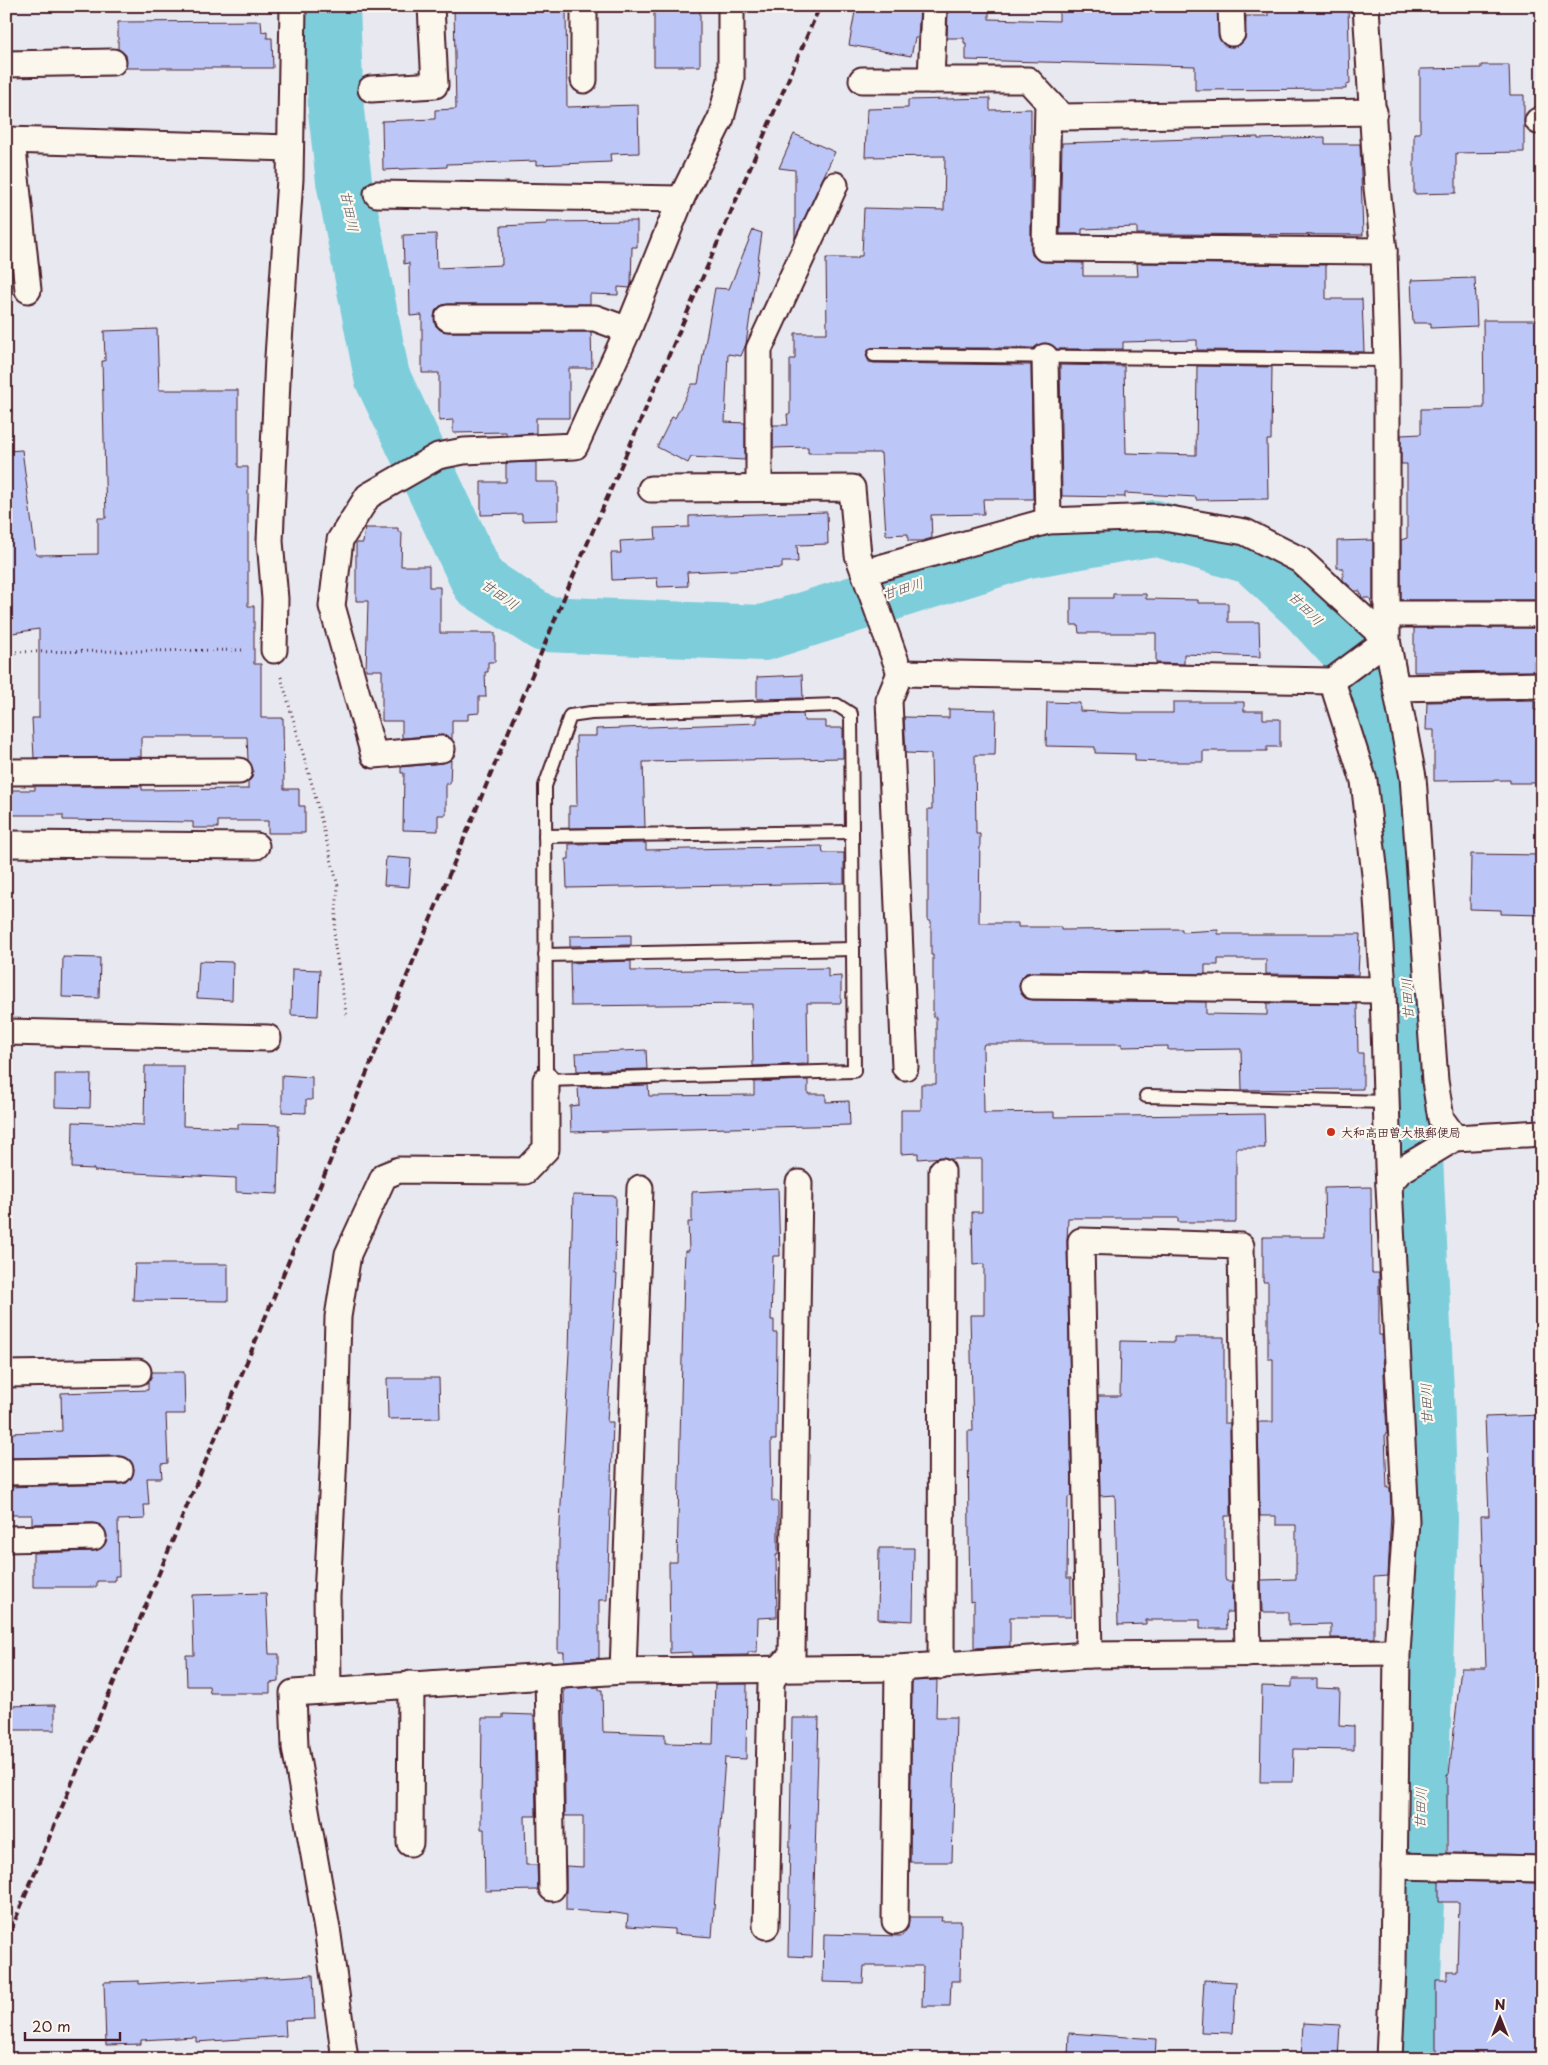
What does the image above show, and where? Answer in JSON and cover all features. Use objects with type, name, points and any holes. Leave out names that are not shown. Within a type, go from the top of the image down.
[{"type":"street","points":[[274,650],[275,599],[270,541],[290,148],[294,6]]},
{"type":"street","points":[[371,89],[435,84],[431,6]]},
{"type":"street","points":[[584,6],[584,80]]},
{"type":"street","points":[[442,749],[374,754],[332,606],[340,540],[368,496],[438,456],[464,450],[574,446],[628,330],[682,199],[724,108],[731,80],[731,6]]},
{"type":"street","points":[[932,80],[934,6]]},
{"type":"street","points":[[1231,6],[1232,32]]},
{"type":"street","points":[[1366,6],[1374,112],[1377,188],[1384,251],[1387,360],[1387,640],[1413,777],[1435,1081],[1441,1119],[1448,1143]]},
{"type":"street","points":[[6,64],[113,62]]},
{"type":"street","points":[[862,80],[1028,80],[1062,117],[1374,112]]},
{"type":"street","points":[[1048,102],[1045,248],[1384,251]]},
{"type":"street","points":[[28,290],[9,140],[290,148]]},
{"type":"street","points":[[759,487],[759,349],[835,185]]},
{"type":"street","points":[[377,194],[682,199]]},
{"type":"street","points":[[448,318],[595,318],[628,330]]},
{"type":"street","points":[[1045,357],[1048,521]]},
{"type":"street","points":[[651,489],[852,488],[858,555],[900,673],[889,700],[905,1067]]},
{"type":"street","points":[[865,572],[1048,521],[1158,517],[1245,532],[1300,560],[1387,640]]},
{"type":"street","points":[[1387,614],[1542,614]]},
{"type":"street","points":[[900,673],[1332,681],[1387,640]]},
{"type":"street","points":[[1332,681],[1364,781],[1376,883],[1383,990],[1387,1102],[1394,1178],[1406,1521],[1397,1652],[1389,2059]]},
{"type":"street","points":[[1396,688],[1542,685]]},
{"type":"street","points":[[6,772],[239,771]]},
{"type":"street","points":[[6,844],[256,846]]},
{"type":"street","points":[[1033,986],[1383,990]]},
{"type":"street","points":[[6,1032],[268,1038]]},
{"type":"street","points":[[328,1690],[327,1597],[336,1433],[338,1318],[348,1254],[384,1176],[399,1170],[525,1171],[546,1149],[546,1080]]},
{"type":"street","points":[[1394,1178],[1448,1143],[1542,1133]]},
{"type":"street","points":[[942,1171],[942,1666]]},
{"type":"street","points":[[766,1926],[771,1682],[778,1670],[792,1655],[799,1182]]},
{"type":"street","points":[[623,1671],[640,1188]]},
{"type":"street","points":[[1089,1655],[1081,1241],[1240,1246],[1248,1654]]},
{"type":"street","points":[[6,1374],[138,1372]]},
{"type":"street","points":[[6,1472],[120,1470]]},
{"type":"street","points":[[6,1539],[93,1538]]},
{"type":"street","points":[[345,2059],[328,1935],[295,1747],[293,1693],[623,1671],[898,1668],[1089,1655],[1397,1652]]},
{"type":"street","points":[[894,1921],[898,1668]]},
{"type":"street","points":[[548,1675],[552,1888]]},
{"type":"street","points":[[410,1843],[411,1684]]},
{"type":"street","points":[[1394,1866],[1542,1869]]},
{"type":"lane","points":[[874,356],[1387,360]]},
{"type":"lane","points":[[837,705],[852,714],[852,832],[854,1071],[546,1080],[544,955],[545,786],[570,716],[591,713],[837,705]]},
{"type":"lane","points":[[544,836],[852,832]]},
{"type":"lane","points":[[544,955],[853,949]]},
{"type":"lane","points":[[1146,1096],[1387,1102]]},
{"type":"path","points":[[6,652],[274,650],[313,788],[338,886],[334,942],[347,1018]]},
{"type":"building","points":[[454,6],[566,6],[567,107],[638,105],[639,153],[610,154],[611,162],[536,165],[536,161],[447,164],[447,167],[383,170],[382,121],[435,119],[435,110],[456,109]]},
{"type":"building","points":[[654,6],[700,6],[700,66],[654,66]]},
{"type":"building","points":[[856,6],[920,6],[918,38],[915,38],[911,56],[849,45]]},
{"type":"building","points":[[1059,6],[1217,6],[1220,40],[1225,45],[1232,47],[1240,45],[1245,39],[1246,16],[1268,16],[1268,8],[1274,8],[1274,6],[1348,6],[1350,84],[1346,85],[1346,89],[1195,90],[1195,66],[966,60],[966,43],[964,43],[964,38],[947,38],[948,11],[989,11],[989,19],[1059,21]]},
{"type":"building","points":[[261,21],[262,32],[267,31],[267,38],[272,38],[273,68],[126,68],[126,55],[118,49],[118,22]]},
{"type":"building","points":[[1481,65],[1509,65],[1510,95],[1524,95],[1524,152],[1456,153],[1456,193],[1414,194],[1414,133],[1420,133],[1420,69],[1481,68]]},
{"type":"building","points":[[990,98],[990,110],[1031,109],[1031,248],[1032,255],[1037,260],[1083,263],[1083,276],[1138,276],[1137,263],[1326,265],[1326,299],[1362,299],[1364,352],[1197,350],[1197,340],[1123,342],[1123,349],[1056,349],[1045,343],[1034,348],[870,348],[866,355],[869,362],[874,363],[1031,365],[1033,499],[983,499],[984,514],[931,515],[932,538],[922,541],[908,541],[908,534],[886,535],[881,453],[808,453],[808,447],[773,448],[773,425],[788,425],[787,414],[790,414],[790,359],[795,359],[795,333],[827,333],[826,258],[858,258],[858,256],[862,256],[864,208],[944,210],[945,156],[865,157],[867,109],[908,108],[908,100]]},
{"type":"building","points":[[794,134],[835,152],[795,238],[795,170],[779,168]]},
{"type":"building","points":[[1258,137],[1258,139],[1325,137],[1325,144],[1360,144],[1363,235],[1137,234],[1137,227],[1082,229],[1082,234],[1060,234],[1062,143]]},
{"type":"building","points":[[637,221],[637,247],[632,247],[630,288],[618,287],[618,295],[590,294],[590,304],[448,304],[440,306],[435,311],[435,325],[440,330],[448,332],[591,332],[592,368],[569,368],[569,418],[536,418],[536,433],[506,435],[506,432],[453,433],[453,420],[439,421],[439,373],[422,373],[422,315],[410,316],[409,263],[404,264],[403,235],[436,234],[437,268],[502,265],[501,226],[547,224],[547,222]]},
{"type":"building","points":[[753,230],[762,233],[746,344],[741,356],[728,354],[725,422],[745,423],[745,460],[691,457],[688,463],[657,447],[672,417],[675,418],[692,384],[698,384],[715,288],[729,289]]},
{"type":"building","points":[[1475,278],[1477,326],[1431,328],[1431,323],[1413,323],[1411,280]]},
{"type":"building","points":[[1483,320],[1542,320],[1542,600],[1401,600],[1401,540],[1407,538],[1407,464],[1401,464],[1401,435],[1421,434],[1421,409],[1484,408]]},
{"type":"building","points":[[157,329],[159,390],[238,390],[238,467],[248,467],[248,606],[254,606],[254,664],[261,664],[261,718],[283,718],[284,789],[299,789],[299,806],[305,806],[305,833],[268,833],[268,821],[218,821],[218,828],[193,828],[193,822],[63,820],[63,815],[6,815],[6,790],[35,790],[35,786],[142,786],[142,790],[248,789],[248,782],[252,778],[253,770],[248,760],[247,737],[141,737],[141,757],[34,758],[32,718],[39,718],[39,629],[6,634],[6,451],[22,450],[36,555],[98,554],[98,518],[106,518],[102,361],[105,361],[104,331]]},
{"type":"building","points":[[1060,365],[1124,366],[1126,453],[1196,455],[1197,366],[1272,367],[1271,440],[1267,440],[1268,499],[1196,500],[1196,497],[1125,493],[1125,497],[1062,496]]},
{"type":"building","points":[[536,462],[536,482],[558,482],[558,520],[522,521],[522,514],[481,515],[481,482],[506,482],[506,463]]},
{"type":"building","points":[[827,512],[828,544],[797,545],[798,562],[782,562],[782,568],[687,572],[688,586],[658,587],[657,578],[612,580],[611,553],[621,553],[620,541],[656,539],[655,528],[689,527],[689,516]]},
{"type":"building","points":[[365,528],[398,528],[398,532],[402,532],[401,566],[429,566],[429,587],[440,587],[440,633],[495,633],[495,662],[488,662],[488,672],[485,672],[486,697],[479,697],[479,713],[468,714],[468,720],[452,720],[452,739],[441,735],[402,738],[402,721],[382,721],[382,670],[366,670],[368,601],[356,601],[356,543],[363,543]]},
{"type":"building","points":[[1373,540],[1372,607],[1370,598],[1362,598],[1360,591],[1355,591],[1343,580],[1343,568],[1337,568],[1337,541]]},
{"type":"building","points":[[1113,594],[1146,594],[1146,599],[1198,600],[1198,603],[1228,603],[1228,622],[1259,622],[1260,657],[1184,654],[1184,664],[1156,663],[1156,633],[1079,633],[1078,625],[1071,625],[1071,598],[1113,598]]},
{"type":"building","points":[[1414,628],[1542,628],[1542,660],[1534,660],[1534,671],[1414,672]]},
{"type":"building","points":[[802,675],[803,698],[757,699],[757,677]]},
{"type":"building","points":[[1534,700],[1534,710],[1542,710],[1542,783],[1510,783],[1510,780],[1434,781],[1434,730],[1426,730],[1427,702]]},
{"type":"building","points":[[1047,702],[1080,703],[1080,711],[1173,713],[1173,702],[1244,702],[1244,711],[1263,711],[1263,719],[1280,719],[1280,747],[1267,747],[1267,751],[1203,751],[1203,762],[1161,762],[1135,761],[1135,754],[1095,753],[1095,747],[1046,746]]},
{"type":"building","points":[[949,709],[996,710],[995,755],[975,755],[976,834],[980,834],[979,923],[1018,923],[1018,927],[1061,927],[1061,930],[1182,929],[1182,932],[1218,930],[1218,934],[1360,934],[1358,975],[1266,974],[1266,959],[1218,959],[1218,965],[1205,965],[1205,974],[1033,972],[1026,973],[1021,978],[1019,986],[1025,998],[1033,1000],[1206,1002],[1206,1014],[1267,1015],[1267,1003],[1357,1004],[1358,1053],[1363,1053],[1363,1089],[1242,1090],[1241,1049],[1168,1050],[1168,1046],[1122,1047],[1122,1044],[984,1044],[984,1113],[1054,1112],[1054,1117],[1264,1114],[1265,1148],[1236,1148],[1236,1222],[1178,1222],[1178,1218],[1068,1218],[1072,1496],[1068,1497],[1067,1578],[1071,1578],[1071,1617],[1010,1617],[1010,1646],[974,1648],[974,1601],[970,1602],[968,1431],[973,1431],[970,1315],[984,1315],[984,1264],[973,1265],[972,1212],[982,1212],[982,1159],[950,1159],[943,1157],[918,1159],[918,1153],[901,1154],[901,1110],[921,1110],[921,1084],[936,1084],[936,1017],[933,1017],[933,955],[931,955],[931,921],[928,921],[928,809],[932,809],[931,754],[906,753],[904,717],[949,718]]},
{"type":"building","points":[[803,714],[804,721],[826,721],[826,728],[843,728],[843,758],[643,762],[645,827],[569,828],[569,806],[577,806],[576,736],[596,736],[596,729],[757,723],[757,716]]},
{"type":"building","points":[[451,760],[450,784],[446,784],[446,815],[438,815],[438,831],[403,830],[404,773],[401,773],[401,767],[443,763]]},
{"type":"building","points":[[646,843],[646,850],[822,846],[823,853],[844,853],[844,883],[567,888],[566,859],[569,859],[569,844]]},
{"type":"building","points":[[1471,854],[1542,855],[1542,915],[1501,914],[1501,910],[1470,909]]},
{"type":"building","points":[[386,857],[411,859],[409,887],[384,885]]},
{"type":"building","points":[[631,935],[631,945],[570,946],[570,936]]},
{"type":"building","points":[[63,957],[100,958],[99,998],[62,997]]},
{"type":"building","points":[[199,961],[233,962],[232,1000],[197,998]]},
{"type":"building","points":[[631,961],[631,971],[828,968],[828,977],[841,976],[841,1003],[807,1003],[808,1064],[753,1066],[752,1004],[571,1006],[570,963]]},
{"type":"building","points":[[292,969],[320,970],[318,1016],[291,1015]]},
{"type":"building","points":[[646,1050],[647,1069],[577,1071],[576,1053]]},
{"type":"building","points":[[145,1066],[184,1066],[183,1126],[238,1128],[238,1124],[280,1125],[278,1194],[236,1192],[236,1178],[94,1171],[94,1169],[72,1168],[73,1122],[144,1125]]},
{"type":"building","points":[[55,1074],[91,1074],[90,1108],[55,1107]]},
{"type":"building","points":[[282,1075],[312,1077],[312,1100],[306,1100],[306,1113],[282,1112]]},
{"type":"building","points":[[808,1080],[808,1094],[826,1094],[826,1102],[849,1101],[850,1125],[571,1132],[570,1106],[579,1105],[578,1087],[648,1085],[649,1096],[754,1095],[754,1082]]},
{"type":"building","points":[[1371,1187],[1372,1273],[1379,1273],[1379,1335],[1382,1335],[1387,1434],[1385,1434],[1387,1488],[1390,1488],[1391,1512],[1388,1576],[1374,1577],[1374,1638],[1331,1638],[1331,1624],[1288,1625],[1288,1612],[1262,1612],[1261,1580],[1296,1579],[1296,1525],[1276,1525],[1276,1516],[1260,1516],[1258,1422],[1273,1422],[1273,1359],[1268,1359],[1268,1282],[1263,1282],[1263,1237],[1325,1237],[1324,1188]]},
{"type":"building","points":[[778,1188],[780,1256],[773,1256],[771,1320],[774,1320],[774,1333],[777,1333],[776,1440],[771,1440],[772,1501],[778,1501],[778,1555],[776,1555],[777,1617],[758,1618],[757,1652],[748,1652],[748,1655],[692,1656],[692,1652],[670,1653],[669,1562],[677,1562],[685,1251],[689,1251],[688,1222],[692,1222],[692,1192]]},
{"type":"building","points":[[573,1195],[616,1196],[615,1274],[617,1274],[607,1422],[613,1422],[607,1600],[599,1600],[599,1658],[564,1661],[564,1652],[558,1652],[559,1542],[569,1352]]},
{"type":"building","points":[[135,1264],[228,1264],[228,1301],[133,1300]]},
{"type":"building","points":[[1174,1337],[1224,1337],[1224,1423],[1230,1423],[1231,1516],[1225,1516],[1225,1577],[1226,1581],[1232,1581],[1233,1612],[1226,1612],[1227,1629],[1200,1629],[1200,1620],[1146,1620],[1146,1624],[1118,1625],[1115,1495],[1100,1496],[1098,1396],[1120,1396],[1121,1341],[1174,1342]]},
{"type":"building","points":[[152,1372],[184,1372],[185,1414],[166,1414],[168,1463],[161,1464],[162,1478],[147,1478],[149,1505],[144,1505],[145,1519],[118,1520],[119,1576],[115,1576],[115,1581],[97,1581],[97,1587],[33,1587],[33,1553],[94,1551],[105,1544],[107,1536],[100,1525],[93,1523],[32,1524],[32,1515],[6,1515],[6,1487],[120,1484],[127,1483],[132,1477],[134,1469],[127,1458],[120,1456],[11,1458],[10,1433],[62,1431],[61,1393],[148,1390],[148,1382]]},
{"type":"building","points":[[387,1378],[439,1378],[440,1418],[388,1419]]},
{"type":"building","points":[[1542,1415],[1542,1820],[1538,1820],[1538,1855],[1447,1853],[1447,1774],[1449,1774],[1461,1668],[1486,1668],[1481,1516],[1489,1516],[1485,1417]]},
{"type":"building","points":[[879,1548],[914,1548],[913,1621],[878,1619]]},
{"type":"building","points":[[266,1593],[269,1654],[279,1654],[279,1682],[270,1683],[270,1693],[210,1693],[209,1686],[187,1686],[186,1655],[194,1655],[192,1595]]},
{"type":"building","points":[[1292,1679],[1317,1679],[1317,1688],[1340,1689],[1339,1725],[1354,1726],[1354,1750],[1294,1749],[1293,1782],[1260,1782],[1262,1686],[1292,1687]]},
{"type":"building","points":[[937,1680],[936,1717],[956,1717],[952,1862],[910,1862],[912,1681]]},
{"type":"building","points":[[715,1684],[747,1684],[746,1759],[725,1758],[712,1937],[674,1934],[674,1929],[627,1926],[628,1915],[566,1910],[566,1866],[583,1867],[583,1816],[565,1816],[564,1689],[599,1687],[599,1690],[602,1690],[603,1732],[665,1734],[665,1743],[713,1744]]},
{"type":"building","points":[[55,1705],[55,1730],[6,1730],[6,1706]]},
{"type":"building","points":[[503,1714],[534,1715],[536,1816],[525,1816],[526,1865],[537,1865],[538,1890],[485,1891],[484,1829],[481,1829],[482,1718],[503,1718]]},
{"type":"building","points":[[792,1718],[819,1718],[812,1957],[788,1956]]},
{"type":"building","points":[[1439,1881],[1539,1883],[1539,1887],[1542,1887],[1542,2059],[1482,2059],[1482,2053],[1436,2053],[1436,1980],[1447,1980],[1447,1971],[1457,1971],[1459,1902],[1439,1902]]},
{"type":"building","points":[[909,1917],[942,1917],[941,1921],[961,1921],[960,1981],[951,1981],[950,2006],[922,2006],[923,1966],[864,1966],[863,1983],[823,1982],[824,1934],[902,1936],[908,1928]]},
{"type":"building","points":[[313,1975],[315,2019],[285,2020],[286,2036],[196,2042],[196,2037],[141,2040],[141,2044],[106,2045],[104,1982],[139,1981],[139,1984]]},
{"type":"building","points":[[1204,1980],[1236,1982],[1233,2033],[1201,2032]]},
{"type":"building","points":[[1303,2023],[1340,2025],[1338,2059],[1301,2059]]},
{"type":"building","points":[[1069,2033],[1156,2039],[1155,2059],[1068,2059]]},
{"type":"waterway","name":"甘田川","points":[[332,6],[336,111],[344,181],[382,377],[479,582],[544,624],[763,633],[1023,551],[1155,528],[1253,557],[1307,607],[1367,672],[1397,773],[1426,1391],[1430,1520],[1410,2059]]},
{"type":"railway","points":[[6,1942],[566,593],[820,6]]},
{"type":"place","name":"大和高田曽大根郵便局","points":[[1331,1132]]}]
